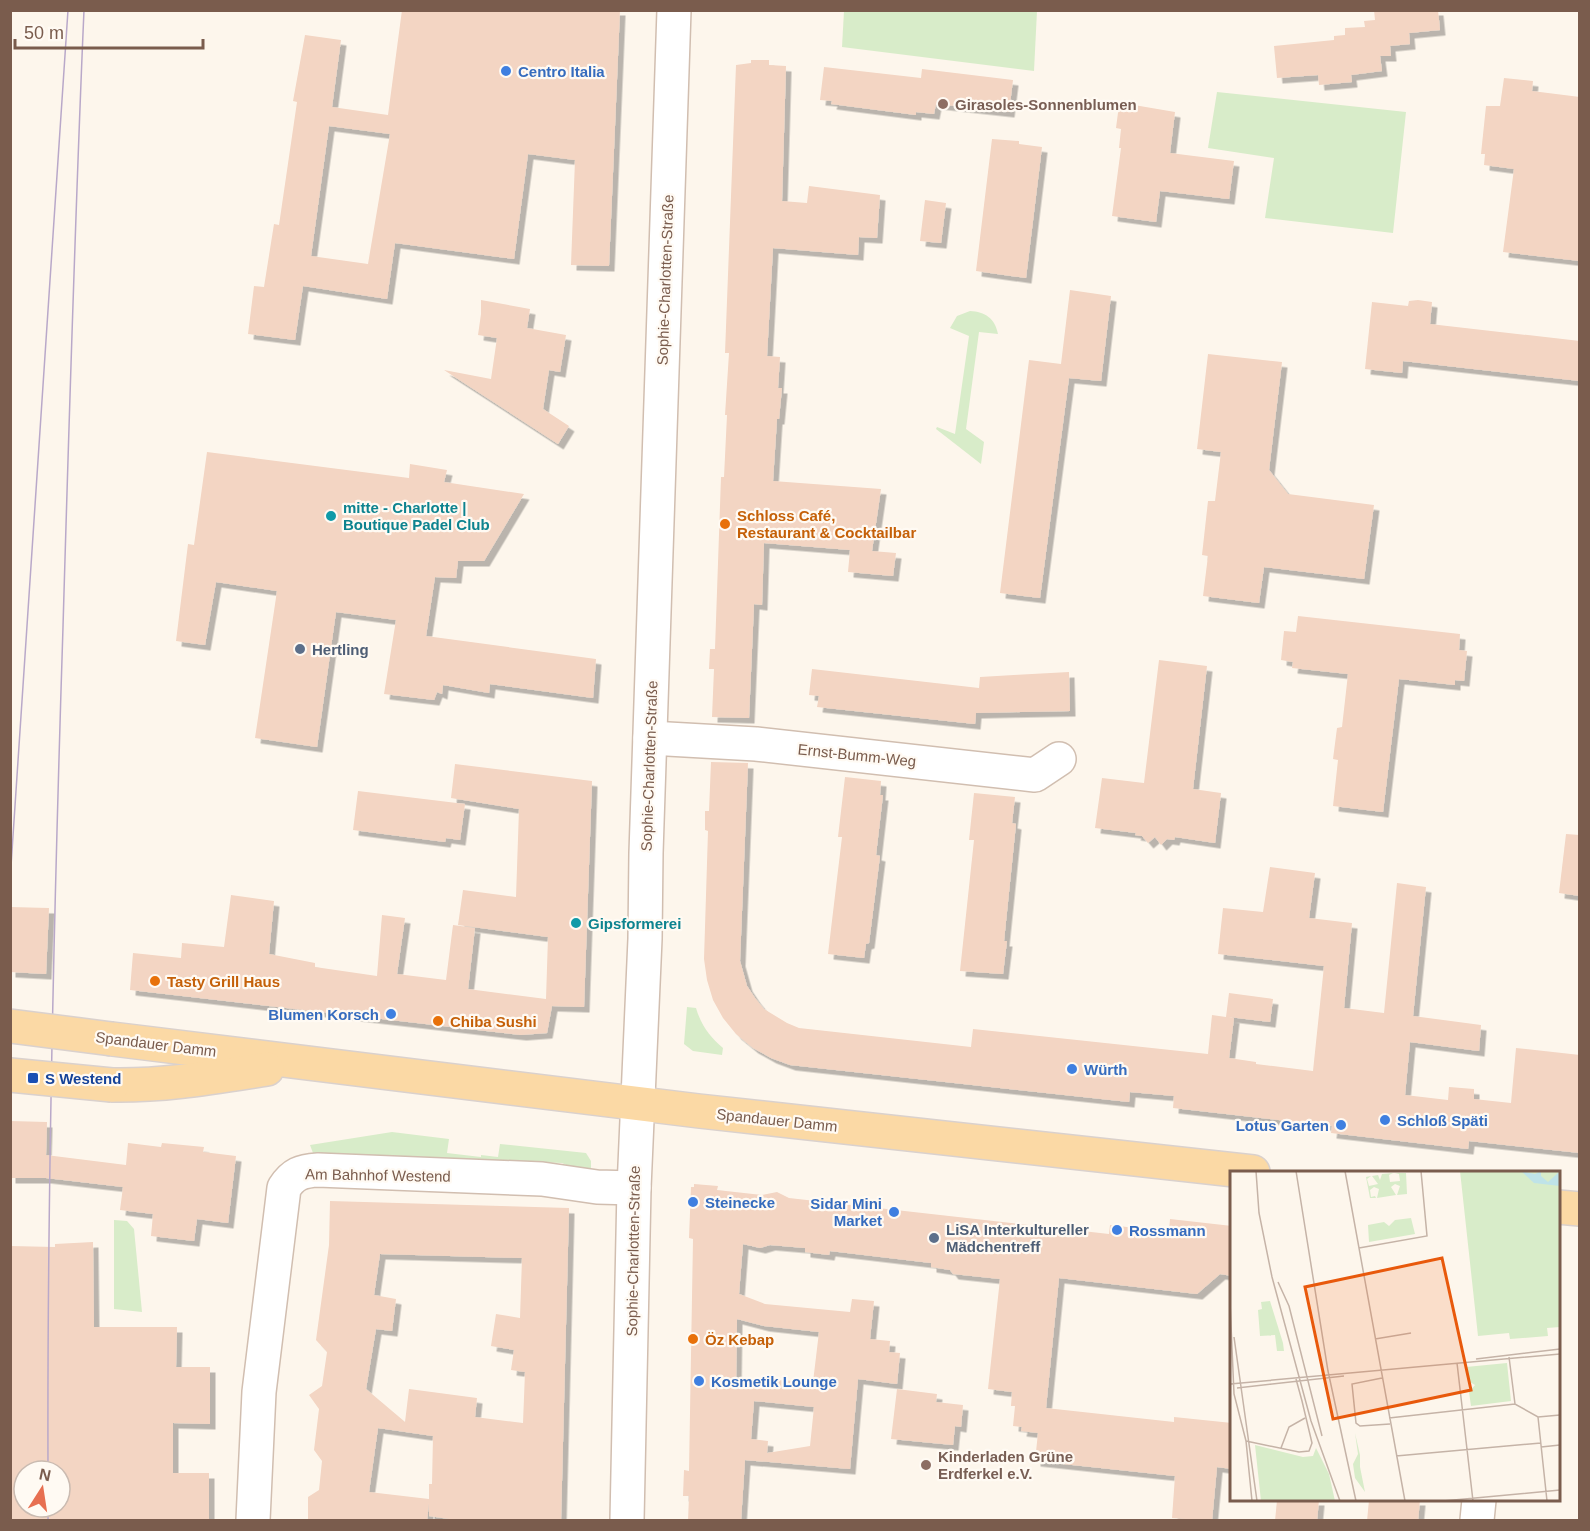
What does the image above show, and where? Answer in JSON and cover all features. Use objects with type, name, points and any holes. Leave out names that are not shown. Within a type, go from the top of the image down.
[{"type":"main road","name":"Spandauer Damm","points":[[10,1026],[638,1103],[1235,1171]]},
{"type":"main road","name":"Spandauer Damm","points":[[10,1076],[144,1085],[192,1081],[302,1063]]},
{"type":"main road","points":[[1560,1207],[1580,1209]]},
{"type":"street","name":"Sophie-Charlotten-Straße","points":[[627,1521],[634,1188],[645,939],[674,10]]},
{"type":"street","name":"Ernst-Bumm-Weg","points":[[650,738],[756,744],[1035,774],[1059,759]]},
{"type":"street","name":"Am Bahnhof Westend","points":[[253,1521],[259,1392],[284,1188],[291,1177],[303,1171],[318,1170],[542,1179],[597,1187],[634,1188]]},
{"type":"street","points":[[1477,1521],[1479,1501]]},
{"type":"green space","points":[[844,11],[1037,11],[1034,71],[842,47]]},
{"type":"green space","points":[[1217,92],[1406,112],[1393,233],[1265,218],[1274,158],[1208,148]]},
{"type":"green space","points":[[970,311],[980,313],[992,320],[998,334],[979,332],[966,429],[984,442],[981,464],[936,429],[937,427],[955,434],[969,336],[950,328],[957,316]]},
{"type":"green space","points":[[687,1007],[696,1008],[706,1030],[723,1048],[722,1055],[693,1051],[684,1044]]},
{"type":"green space","points":[[392,1132],[449,1139],[447,1153],[481,1157],[481,1155],[498,1157],[500,1144],[586,1153],[591,1161],[591,1172],[577,1170],[562,1163],[313,1153],[310,1145]]},
{"type":"green space","points":[[114,1220],[127,1221],[134,1229],[142,1312],[114,1309]]},
{"type":"building","points":[[402,10],[620,10],[609,266],[571,265],[575,160],[528,154],[514,259],[395,243],[387,299],[303,286],[295,340],[248,334],[254,286],[264,287],[274,224],[279,225],[297,102],[293,101],[305,35],[341,40],[332,107],[388,115]],"holes":[[[329,126],[390,134],[368,264],[311,256]]]},
{"type":"building","points":[[1374,10],[1438,10],[1440,30],[1409,33],[1410,44],[1390,46],[1391,56],[1380,56],[1382,71],[1351,75],[1352,82],[1319,85],[1318,75],[1277,78],[1274,46],[1334,40],[1334,36],[1345,35],[1345,28],[1365,27],[1364,21],[1375,20]]},
{"type":"building","points":[[751,60],[769,60],[769,65],[786,66],[782,201],[807,203],[809,186],[880,195],[877,238],[859,237],[858,255],[773,248],[767,356],[780,357],[778,388],[782,388],[779,419],[777,419],[773,481],[881,489],[872,551],[896,553],[893,576],[848,572],[850,550],[764,543],[762,605],[754,604],[749,718],[712,717],[714,669],[709,669],[710,649],[715,649],[721,477],[724,477],[727,415],[725,415],[729,353],[725,353],[736,65],[751,63]]},
{"type":"building","points":[[824,67],[921,78],[922,69],[1013,80],[1009,112],[936,104],[934,114],[916,112],[916,115],[831,104],[832,101],[820,100]]},
{"type":"building","points":[[1504,78],[1533,81],[1532,91],[1580,97],[1580,261],[1503,252],[1514,169],[1484,165],[1485,154],[1481,154],[1486,106],[1500,106]]},
{"type":"building","points":[[1119,105],[1134,105],[1175,112],[1170,153],[1234,161],[1229,199],[1160,191],[1156,222],[1112,216],[1121,148],[1119,148],[1121,129],[1116,128]]},
{"type":"building","points":[[992,139],[1019,141],[1019,144],[1042,147],[1026,278],[976,271]]},
{"type":"building","points":[[925,200],[946,203],[941,243],[920,241]]},
{"type":"building","points":[[1070,290],[1111,296],[1101,381],[1069,378],[1040,598],[1000,593],[1029,360],[1061,364]]},
{"type":"building","points":[[481,300],[530,309],[527,328],[566,335],[560,372],[549,370],[543,409],[569,426],[558,444],[444,370],[491,379],[497,338],[478,335]]},
{"type":"building","points":[[1409,301],[1432,302],[1430,324],[1580,341],[1580,381],[1403,361],[1402,373],[1365,369],[1372,302],[1408,306]]},
{"type":"building","points":[[1208,354],[1282,362],[1269,470],[1288,494],[1374,505],[1364,579],[1264,567],[1259,603],[1203,596],[1208,556],[1202,555],[1208,501],[1215,501],[1221,452],[1197,449]]},
{"type":"building","points":[[207,452],[409,478],[410,464],[447,470],[444,482],[524,494],[484,561],[458,561],[456,578],[435,577],[426,636],[596,659],[593,698],[490,684],[489,693],[443,685],[442,694],[437,692],[434,700],[384,694],[396,620],[336,612],[317,747],[255,738],[277,591],[216,582],[205,645],[176,641],[188,544],[194,545]]},
{"type":"building","points":[[1298,616],[1460,634],[1459,650],[1467,651],[1464,681],[1455,680],[1455,685],[1399,679],[1383,812],[1333,806],[1338,760],[1333,759],[1337,728],[1342,727],[1348,674],[1292,668],[1293,662],[1281,660],[1284,631],[1296,632]]},
{"type":"building","points":[[1159,660],[1207,666],[1193,789],[1221,793],[1215,843],[1175,837],[1174,840],[1167,839],[1161,845],[1155,837],[1148,843],[1142,836],[1135,835],[1136,833],[1095,828],[1102,778],[1144,783]]},
{"type":"building","points":[[812,669],[979,688],[980,677],[1069,672],[1070,711],[976,713],[975,724],[817,707],[819,696],[809,695]]},
{"type":"building","points":[[711,762],[748,763],[740,961],[747,986],[755,998],[764,1009],[787,1023],[799,1028],[971,1047],[973,1029],[1208,1054],[1212,1015],[1226,1017],[1229,993],[1273,999],[1270,1022],[1229,1017],[1234,1018],[1229,1058],[1313,1071],[1324,966],[1218,954],[1223,908],[1263,912],[1270,867],[1315,873],[1309,918],[1352,923],[1344,1008],[1384,1013],[1397,883],[1426,887],[1413,1016],[1481,1025],[1479,1051],[1410,1042],[1405,1095],[1448,1100],[1449,1087],[1474,1089],[1474,1099],[1511,1103],[1516,1048],[1580,1055],[1580,1153],[1469,1141],[1468,1149],[1331,1133],[1332,1126],[1173,1108],[1174,1096],[1130,1092],[1129,1102],[790,1065],[771,1058],[753,1048],[736,1034],[723,1018],[713,1000],[707,980],[704,959],[708,831],[705,830],[705,811],[709,811]]},
{"type":"building","points":[[455,764],[592,781],[584,1007],[552,1006],[547,1033],[521,1035],[130,990],[133,953],[181,958],[182,943],[224,947],[231,895],[274,901],[269,954],[315,963],[315,967],[377,976],[382,915],[405,918],[397,974],[446,980],[453,925],[475,928],[468,989],[546,999],[548,937],[458,925],[463,890],[516,897],[519,809],[451,798]]},
{"type":"building","points":[[845,777],[881,781],[880,795],[883,795],[876,855],[880,856],[869,943],[866,944],[864,958],[828,954],[842,837],[838,837]]},
{"type":"building","points":[[358,791],[465,804],[460,840],[446,838],[445,842],[353,830]]},
{"type":"building","points":[[974,793],[1015,797],[1012,823],[1016,824],[1004,941],[1007,941],[1003,974],[960,971],[974,840],[969,840]]},
{"type":"building","points":[[1566,834],[1580,835],[1580,896],[1559,893]]},
{"type":"building","points":[[10,907],[49,908],[46,974],[10,972]]},
{"type":"building","points":[[10,1121],[47,1122],[46,1155],[126,1165],[128,1143],[161,1147],[162,1143],[204,1147],[203,1152],[236,1156],[228,1223],[197,1219],[194,1241],[151,1236],[153,1214],[120,1210],[123,1187],[46,1178],[10,1178]]},
{"type":"building","points":[[694,1184],[718,1186],[717,1190],[762,1195],[777,1192],[789,1198],[1109,1234],[1110,1225],[1169,1232],[1170,1219],[1230,1226],[1230,1276],[1220,1274],[1197,1294],[1059,1278],[1046,1408],[1174,1422],[1174,1417],[1230,1423],[1230,1469],[1217,1467],[1212,1521],[1172,1518],[1175,1476],[1035,1461],[1038,1433],[1021,1431],[1022,1427],[1013,1426],[1015,1406],[1011,1406],[1012,1392],[988,1389],[1000,1279],[953,1274],[950,1270],[931,1267],[931,1263],[830,1251],[829,1255],[805,1252],[805,1248],[770,1245],[760,1248],[743,1244],[739,1294],[765,1304],[850,1312],[852,1299],[874,1301],[870,1339],[890,1341],[889,1352],[900,1353],[897,1384],[858,1379],[850,1469],[745,1460],[741,1521],[688,1521],[689,1496],[683,1496],[684,1470],[689,1471],[693,1239],[689,1238],[691,1187],[694,1187]],"holes":[[[737,1319],[764,1326],[819,1332],[813,1382],[759,1379],[736,1387]],[[754,1401],[814,1407],[810,1446],[767,1453],[768,1441],[751,1439]]]},
{"type":"building","points":[[330,1201],[569,1208],[561,1521],[463,1521],[429,1516],[429,1503],[427,1521],[308,1521],[308,1497],[319,1490],[322,1461],[314,1450],[319,1409],[309,1395],[322,1386],[327,1352],[316,1340],[329,1245]],"holes":[[[380,1254],[522,1258],[520,1318],[496,1314],[491,1346],[514,1350],[511,1370],[525,1372],[523,1423],[475,1417],[477,1398],[409,1389],[405,1422],[366,1389],[376,1329],[392,1331],[396,1299],[374,1295]],[[378,1428],[433,1436],[432,1484],[429,1484],[429,1499],[369,1492]]]},
{"type":"building","points":[[93,1242],[94,1327],[177,1327],[176,1367],[210,1367],[210,1424],[173,1423],[173,1473],[209,1473],[209,1521],[10,1521],[10,1246],[55,1247],[55,1244]]},
{"type":"building","points":[[897,1389],[937,1394],[936,1402],[963,1405],[961,1427],[955,1426],[953,1445],[891,1439]]},
{"type":"building","points":[[1277,1501],[1319,1501],[1317,1521],[1275,1521]]},
{"type":"building","points":[[1369,1501],[1420,1501],[1418,1521],[1367,1521]]},
{"type":"tram line","points":[[10,881],[68,10]]},
{"type":"tram line","points":[[48,1459],[54,943],[72,318],[84,10]]},
{"type":"place","name":"Centro Italia","points":[[506,71]]},
{"type":"place","name":"Girasoles-Sonnenblumen","points":[[943,104]]},
{"type":"place","name":"mitte - Charlotte | Boutique Padel Club","points":[[331,516]]},
{"type":"place","name":"Schloss Café, Restaurant & Cocktailbar","points":[[725,524]]},
{"type":"place","name":"Hertling","points":[[300,649]]},
{"type":"place","name":"Gipsformerei","points":[[576,923]]},
{"type":"place","name":"Tasty Grill Haus","points":[[155,981]]},
{"type":"place","name":"Blumen Korsch","points":[[391,1014]]},
{"type":"place","name":"Chiba Sushi","points":[[438,1021]]},
{"type":"place","name":"Würth","points":[[1072,1069]]},
{"type":"place","name":"S Westend","points":[[33,1078]]},
{"type":"place","name":"Schloß Späti","points":[[1385,1120]]},
{"type":"place","name":"Lotus Garten","points":[[1341,1125]]},
{"type":"place","name":"Steinecke","points":[[693,1202]]},
{"type":"place","name":"Sidar Mini Market","points":[[894,1212]]},
{"type":"place","name":"Rossmann","points":[[1117,1230]]},
{"type":"place","name":"LiSA Interkultureller Mädchentreff","points":[[934,1238]]},
{"type":"place","name":"Öz Kebap","points":[[693,1339]]},
{"type":"place","name":"Kosmetik Lounge","points":[[699,1381]]},
{"type":"place","name":"Kinderladen Grüne Erdferkel e.V.","points":[[926,1465]]}]
